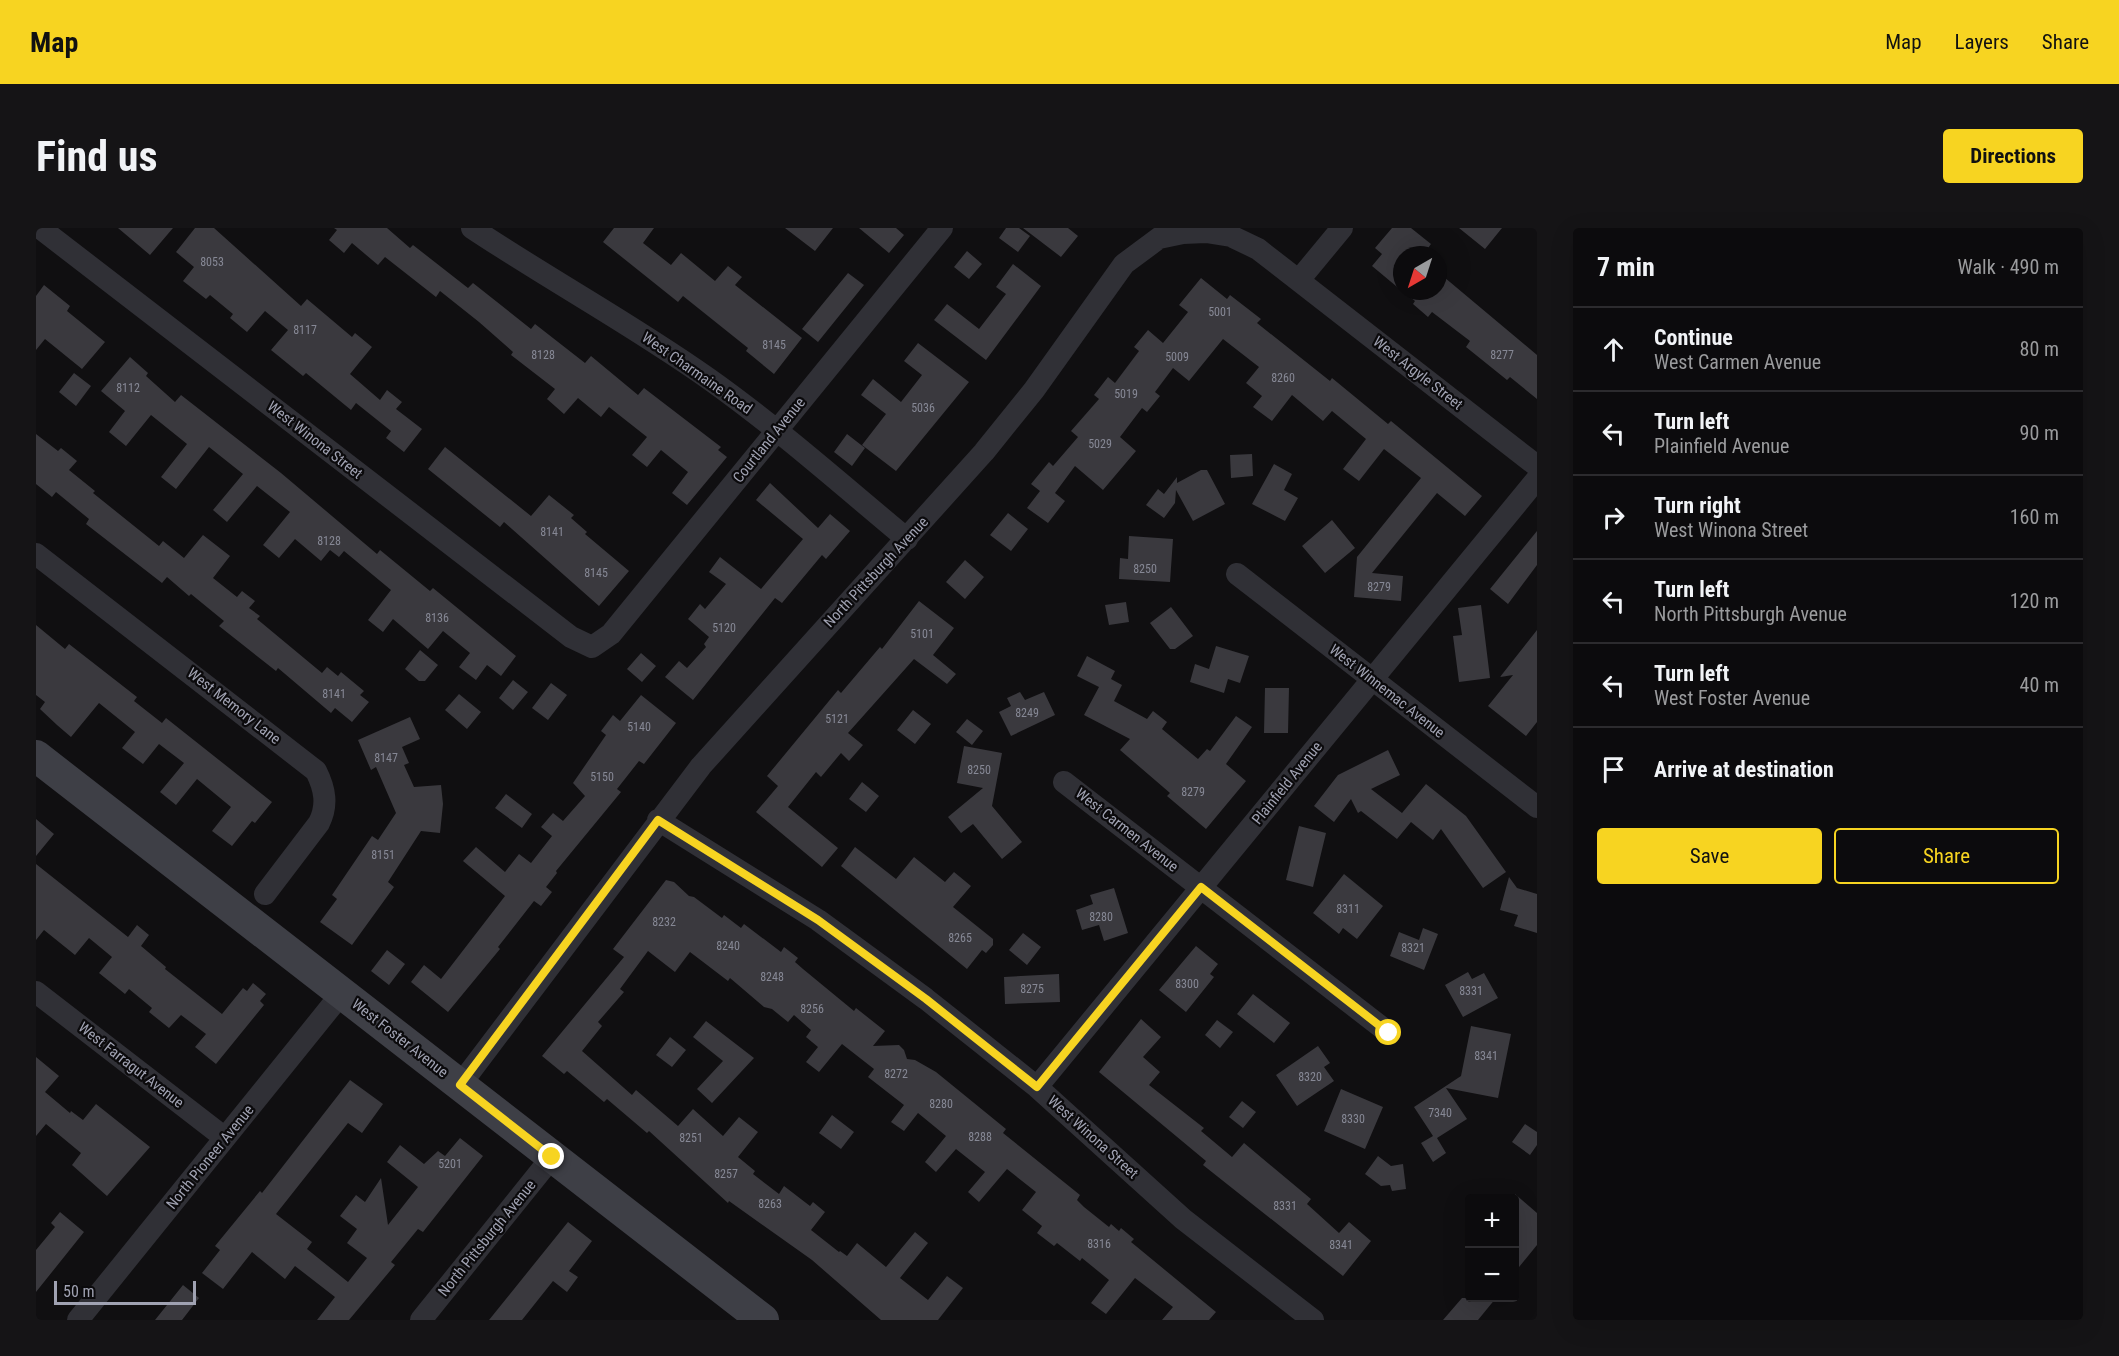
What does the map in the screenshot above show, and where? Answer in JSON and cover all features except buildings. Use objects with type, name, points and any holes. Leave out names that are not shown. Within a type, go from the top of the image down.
[{"type":"street","name":"West Winona Street","points":[[40,228],[571,637],[592,647]]},
{"type":"street","name":"West Charmaine Road","points":[[472,228],[657,343],[777,430],[908,538]]},
{"type":"street","name":"Courtland Avenue","points":[[592,647],[611,634],[942,228]]},
{"type":"street","points":[[1299,280],[1342,228]]},
{"type":"street","name":"North Pittsburgh Avenue","points":[[460,1085],[658,820],[751,707],[955,486],[1034,390],[1101,292],[1124,264],[1141,248],[1159,238],[1183,233],[1206,232],[1231,236],[1258,249],[1299,280]]},
{"type":"street","name":"West Argyle Street","points":[[1299,280],[1537,466]]},
{"type":"street","name":"Plainfield Avenue","points":[[1037,1087],[1537,479]]},
{"type":"street","name":"West Memory Lane","points":[[36,554],[316,771],[322,783],[325,811],[319,823],[265,894]]},
{"type":"street","name":"West Winnemac Avenue","points":[[1237,574],[1537,807]]},
{"type":"street","name":"West Foster Avenue","points":[[36,756],[763,1320]]},
{"type":"street","name":"West Carmen Avenue","points":[[1064,782],[1389,1033]]},
{"type":"street","name":"West Winona Street","points":[[658,820],[818,920],[926,999],[1037,1087],[1184,1219],[1313,1320]]},
{"type":"street","name":"West Farragut Avenue","points":[[36,992],[225,1138]]},
{"type":"street","name":"North Pioneer Avenue","points":[[78,1320],[342,993]]},
{"type":"street","name":"North Pittsburgh Avenue","points":[[421,1320],[552,1157]]},
{"type":"route","points":[[552,1157],[460,1085],[658,820],[818,920],[926,999],[1037,1087],[1201,887],[1389,1033]]}]
